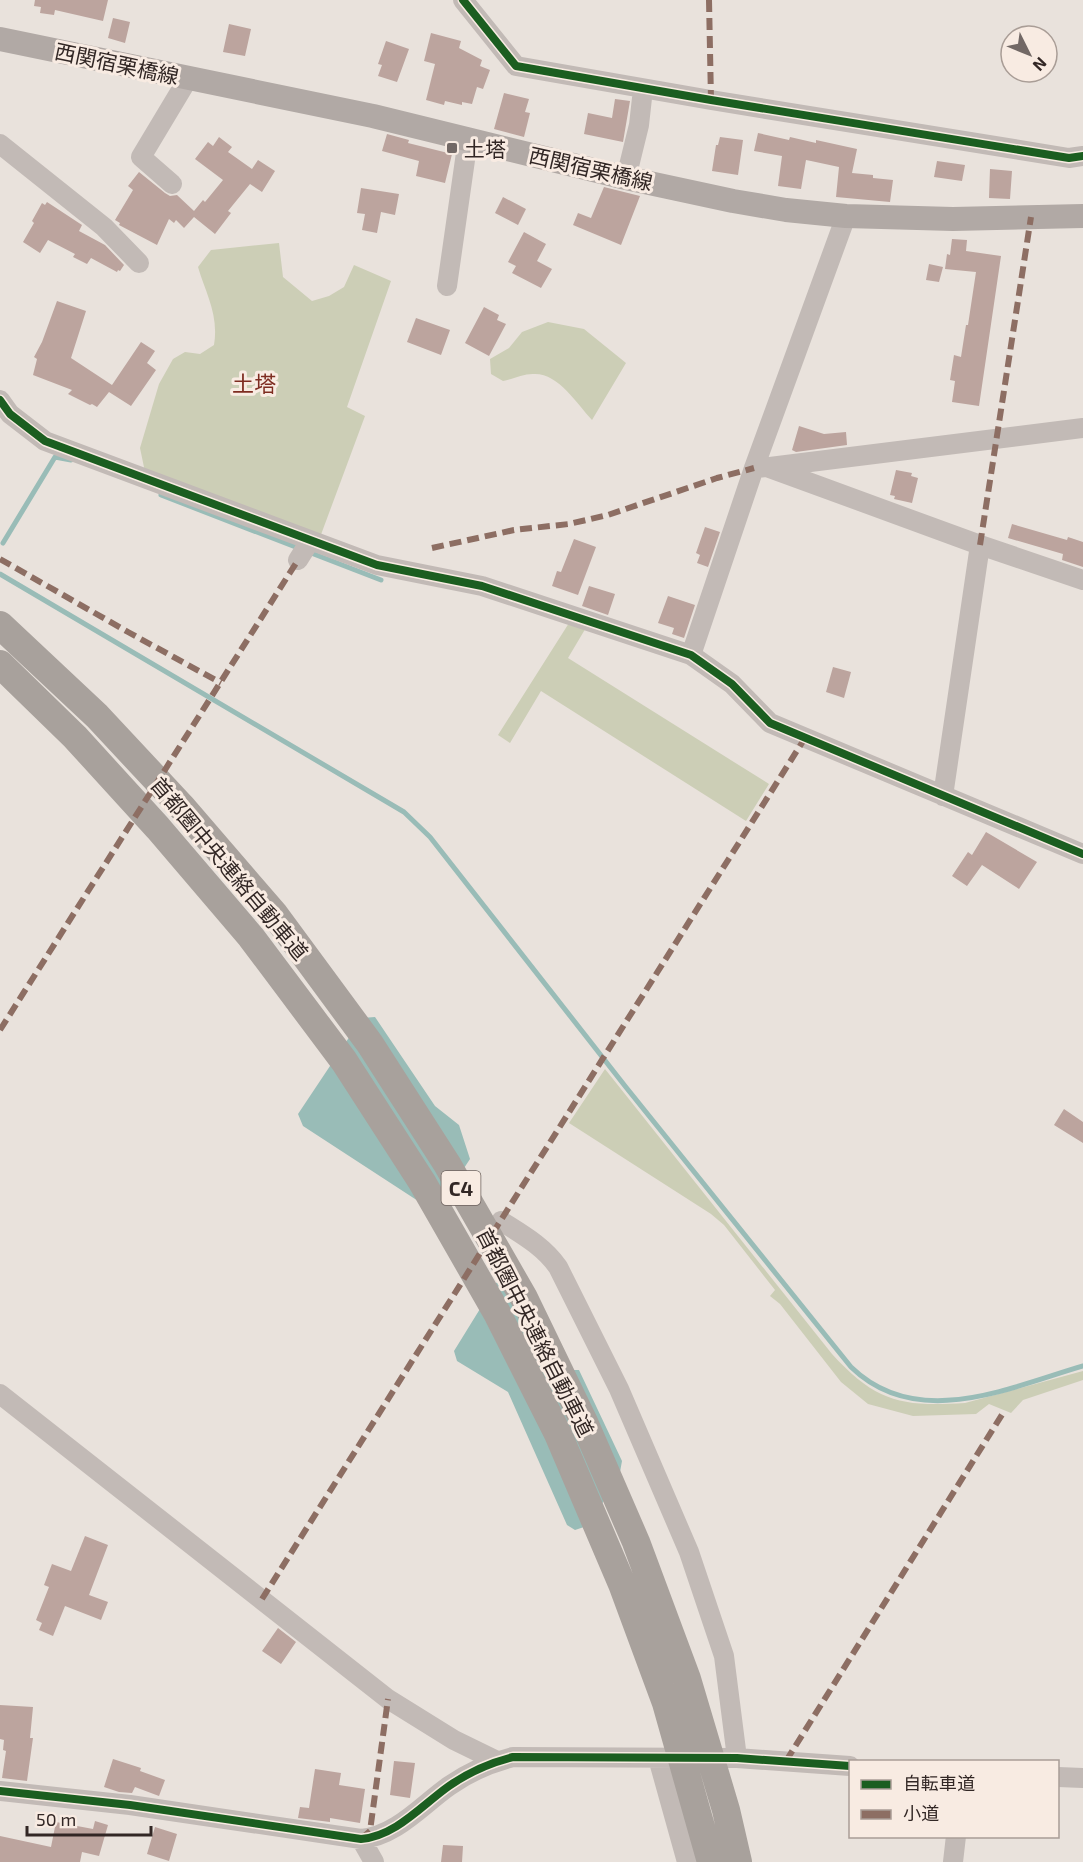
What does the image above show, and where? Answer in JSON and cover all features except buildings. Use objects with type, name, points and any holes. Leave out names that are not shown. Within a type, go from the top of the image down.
[{"type":"highway","name":"首都圏中央連絡自動車道","points":[[0,624],[97,716],[182,806],[276,915],[370,1044],[447,1164],[524,1298],[584,1422],[636,1542],[687,1679],[726,1810],[738,1862]]},
{"type":"highway","name":"首都圏中央連絡自動車道","points":[[0,664],[75,737],[158,828],[251,937],[344,1061],[422,1182],[497,1314],[558,1434],[622,1584],[666,1703],[691,1860]]},
{"type":"main road","name":"西関宿栗橋線","points":[[0,39],[373,116],[626,178],[786,210],[846,216],[953,219],[1083,216]]},
{"type":"street","points":[[463,0],[516,66],[1069,158],[1083,156]]},
{"type":"street","points":[[172,184],[141,157],[189,77]]},
{"type":"street","points":[[626,178],[639,125],[644,89]]},
{"type":"street","points":[[447,286],[468,139]]},
{"type":"street","points":[[0,144],[104,227],[139,263]]},
{"type":"street","points":[[691,655],[761,468],[846,216]]},
{"type":"street","points":[[0,400],[10,414],[45,441],[309,542],[377,565],[482,586],[691,655],[732,684],[770,723],[1083,854]]},
{"type":"street","points":[[761,468],[1083,428]]},
{"type":"street","points":[[761,468],[1083,580]]},
{"type":"street","points":[[298,560],[309,542]]},
{"type":"street","points":[[943,796],[980,545]]},
{"type":"street","points":[[501,1221],[541,1246],[551,1256],[619,1389],[688,1552],[724,1656],[737,1758]]},
{"type":"street","points":[[0,1394],[388,1698],[454,1740],[497,1761]]},
{"type":"street","points":[[0,1791],[130,1805],[361,1839],[374,1838],[386,1832],[450,1785],[478,1768],[513,1757],[737,1758],[849,1766]]},
{"type":"street","points":[[658,1758],[691,1860]]},
{"type":"street","points":[[1059,1777],[1083,1778]]},
{"type":"street","points":[[952,1862],[956,1838]]},
{"type":"street","points":[[356,1862],[361,1839]]},
{"type":"street","points":[[361,1839],[374,1862]]},
{"type":"green space","points":[[279,243],[283,277],[312,301],[329,296],[344,287],[354,265],[391,281],[347,407],[365,416],[319,540],[145,472],[140,448],[159,384],[173,359],[185,352],[200,354],[214,345],[213,314],[198,267],[211,250]]},
{"type":"green space","points":[[548,322],[584,329],[626,363],[592,420],[560,384],[544,375],[523,375],[503,381],[491,374],[490,359],[509,348],[522,332]]},
{"type":"green space","points":[[569,623],[587,626],[568,658],[769,784],[746,821],[541,691],[510,743],[498,735]]},
{"type":"green space","points":[[605,1069],[832,1354],[862,1382],[877,1392],[906,1402],[965,1403],[1083,1371],[1083,1380],[1023,1400],[1011,1413],[989,1404],[976,1414],[913,1416],[868,1404],[841,1382],[780,1304],[770,1296],[775,1290],[724,1225],[711,1214],[569,1123]]},
{"type":"water","points":[[375,1017],[435,1106],[459,1125],[470,1159],[435,1212],[303,1126],[298,1114],[362,1018]]},
{"type":"water","points":[[506,1280],[566,1370],[579,1370],[622,1461],[620,1472],[590,1525],[575,1530],[567,1525],[508,1392],[457,1361],[454,1351],[496,1283]]},
{"type":"waterway","points":[[3,543],[55,457],[71,460]]},
{"type":"waterway","points":[[161,495],[381,580]]},
{"type":"waterway","points":[[0,574],[404,812],[430,837],[625,1086],[851,1367],[877,1386],[905,1397],[934,1401],[964,1399],[994,1393],[1083,1366]]},
{"type":"marked path","points":[[709,0],[711,100]]},
{"type":"marked path","points":[[980,545],[1031,217]]},
{"type":"marked path","points":[[432,548],[514,530],[569,524],[608,515],[717,478],[754,468]]},
{"type":"marked path","points":[[0,559],[221,683]]},
{"type":"marked path","points":[[0,1030],[298,560]]},
{"type":"marked path","points":[[262,1599],[805,738]]},
{"type":"marked path","points":[[786,1761],[1003,1413]]},
{"type":"marked path","points":[[361,1839],[370,1831],[388,1699]]},
{"type":"cycle path","points":[[463,0],[516,66],[1069,158],[1083,156]]},
{"type":"cycle path","points":[[0,400],[10,414],[45,441],[377,565],[482,586],[691,655],[732,684],[770,723],[1083,854]]},
{"type":"cycle path","points":[[0,1791],[130,1805],[361,1839],[374,1837],[397,1826],[449,1786],[472,1772],[513,1757],[737,1758],[849,1766]]},
{"type":"place","name":"土塔","points":[[452,148]]},
{"type":"district","name":"土塔","points":[[254,383]]}]
